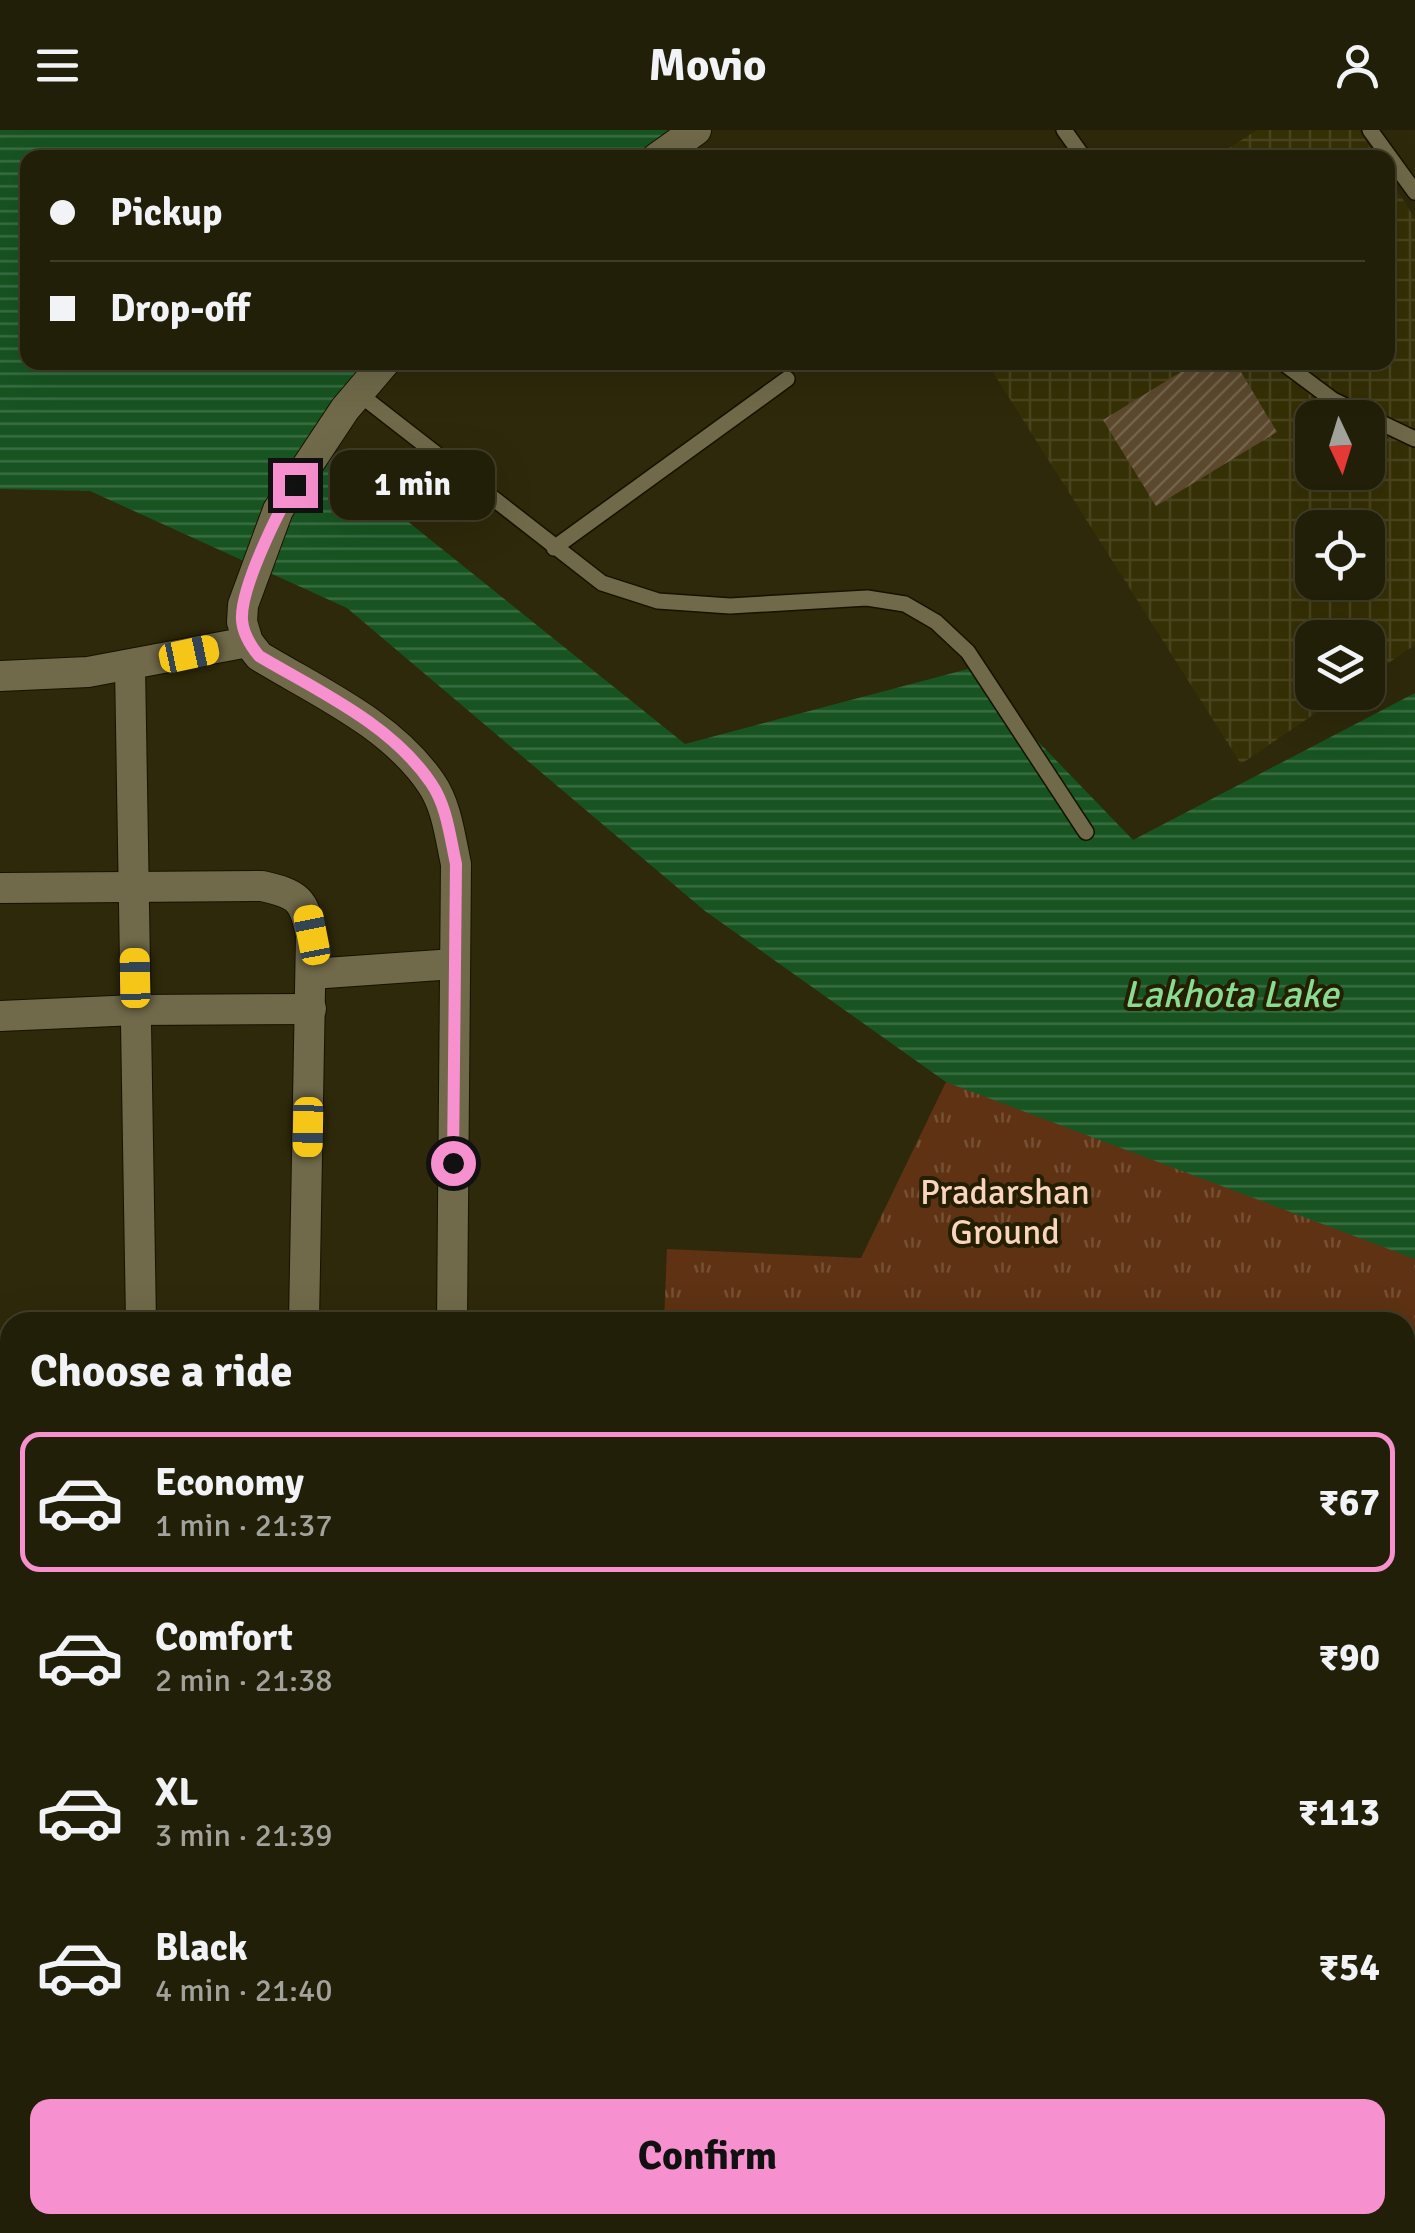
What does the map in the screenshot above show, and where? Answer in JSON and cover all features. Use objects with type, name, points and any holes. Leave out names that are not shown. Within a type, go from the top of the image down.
[{"type":"street","points":[[668,150],[696,130]]},
{"type":"street","points":[[379,370],[358,393],[278,510],[243,604],[242,622],[248,642],[259,656],[364,720],[404,750],[433,785],[447,820],[456,864],[452,1312]]},
{"type":"street","points":[[0,676],[88,672],[248,642]]},
{"type":"street","points":[[130,666],[141,1312]]},
{"type":"street","points":[[0,888],[262,886],[290,892],[306,908],[312,935],[304,1312]]},
{"type":"street","points":[[311,974],[454,964]]},
{"type":"street","points":[[0,1016],[311,1009]]},
{"type":"lane","points":[[1395,164],[1415,192]]},
{"type":"lane","points":[[1293,370],[1333,400],[1415,440]]},
{"type":"lane","points":[[554,548],[787,379]]},
{"type":"lane","points":[[358,393],[602,583],[658,601],[730,606],[867,598],[905,604],[936,622],[968,652],[1086,832]]},
{"type":"shaded area","points":[[1257,130],[1359,130],[1372,150],[1226,150]]},
{"type":"shaded area","points":[[1395,186],[1415,219],[1415,645],[1385,665],[1385,620],[1295,620],[1295,710],[1320,710],[1241,764],[991,370],[1395,370]]},
{"type":"green space","name":"Pradarshan Ground","points":[[946,1082],[1271,1174],[1415,1242],[1415,1312],[664,1312],[667,1249],[861,1258]]},
{"type":"water","name":"Lakhota Lake","points":[[0,130],[669,130],[641,150],[20,150],[20,370],[366,370],[320,451],[685,744],[968,669],[1133,840],[1415,693],[1415,1259],[946,1082],[705,911],[347,608],[90,491],[0,489]]},
{"type":"building","points":[[1184,370],[1240,370],[1277,432],[1156,506],[1103,420]]},
{"type":"route","points":[[295,485],[278,510],[243,604],[242,622],[248,642],[259,656],[364,720],[404,750],[433,785],[447,820],[456,864],[453,1163]]}]
